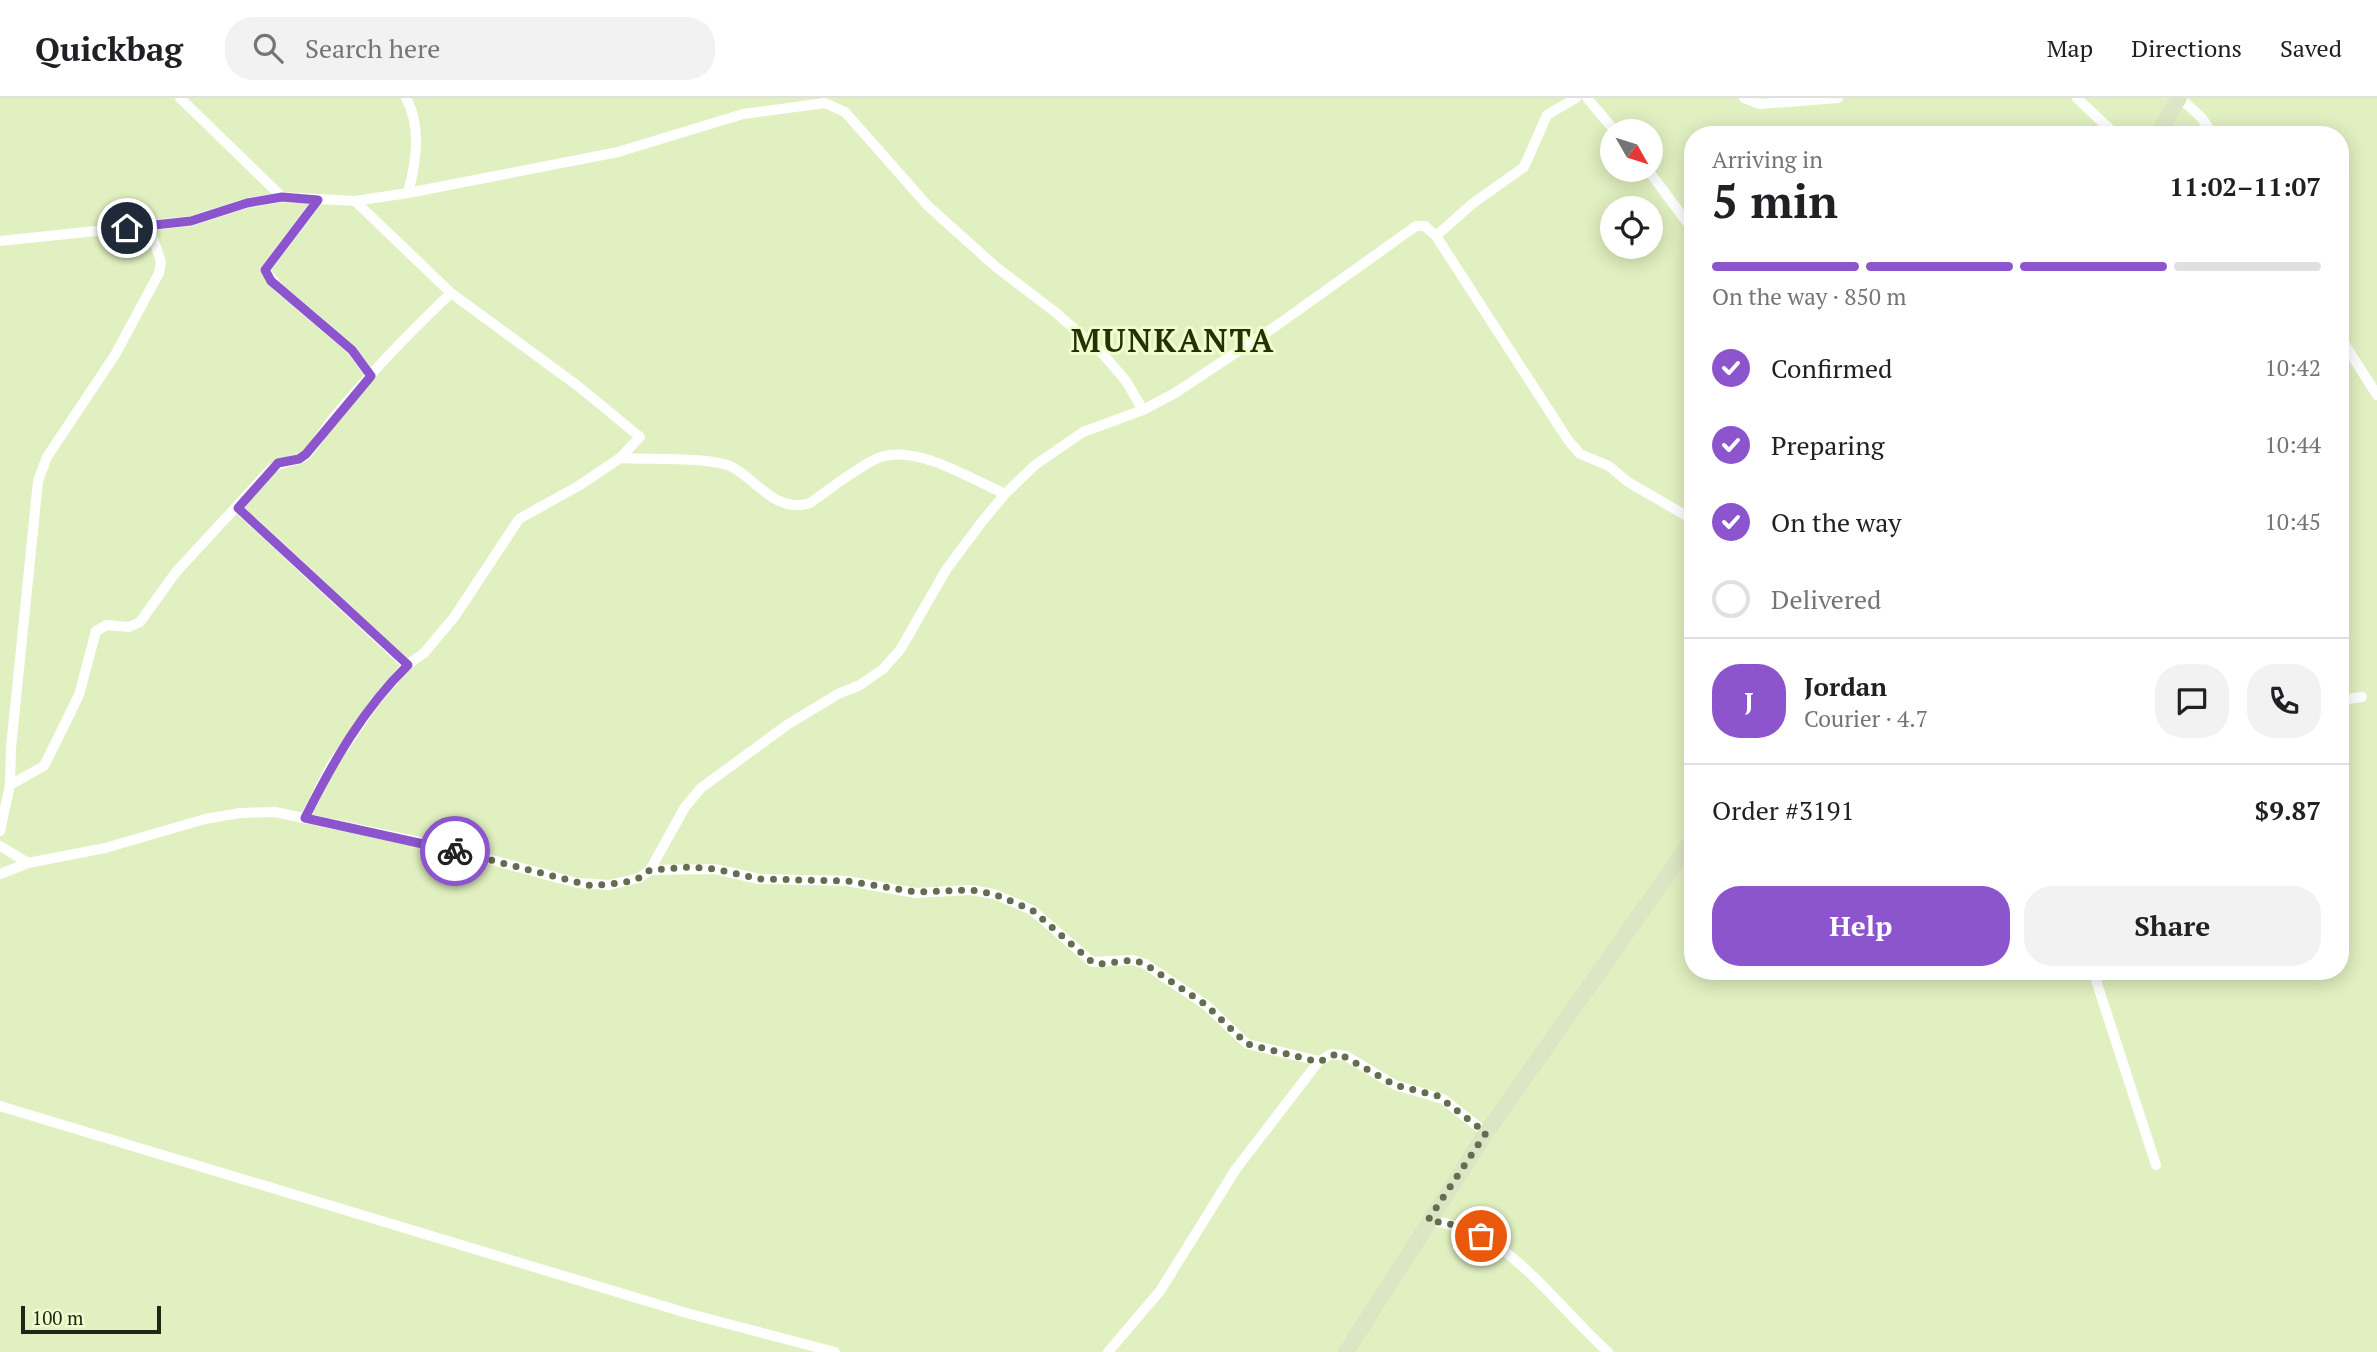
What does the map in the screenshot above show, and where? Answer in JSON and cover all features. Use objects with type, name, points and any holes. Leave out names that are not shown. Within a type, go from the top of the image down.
[{"type":"main road","points":[[2162,126],[2179,98]]},
{"type":"main road","points":[[1346,1352],[1486,1133],[1684,851]]},
{"type":"street","points":[[180,98],[282,197]]},
{"type":"street","points":[[406,98],[414,117],[417,161],[408,193]]},
{"type":"street","points":[[1436,236],[1472,204],[1524,166],[1547,115],[1576,98]]},
{"type":"street","points":[[1587,98],[1605,119]]},
{"type":"street","points":[[1744,98],[1760,104],[1838,98]]},
{"type":"street","points":[[2077,98],[2107,126]]},
{"type":"street","points":[[2179,98],[2207,126]]},
{"type":"street","points":[[0,242],[191,221],[247,203],[282,197],[355,201],[408,193],[618,152],[743,114],[825,103],[845,112],[928,206],[996,267],[1102,353],[1126,381],[1143,410]]},
{"type":"street","points":[[1657,182],[1684,218]]},
{"type":"street","points":[[318,200],[265,270],[271,281],[352,350],[371,376]]},
{"type":"street","points":[[305,818],[331,766],[351,736],[391,682],[424,653],[455,616],[519,519],[580,485],[620,458],[640,437],[578,386],[451,293],[355,201]]},
{"type":"street","points":[[0,831],[10,785],[11,748],[38,481],[47,457],[115,355],[159,273],[161,261],[149,226]]},
{"type":"street","points":[[0,874],[28,863],[79,854],[205,819],[240,813],[275,812],[444,847],[592,886],[639,878],[650,870],[685,807],[701,788],[787,725],[838,694],[860,685],[883,669],[900,650],[946,570],[1005,494],[1062,445],[1083,432],[1143,410],[1175,393],[1276,326],[1416,226],[1425,226],[1436,236],[1568,440],[1580,454],[1609,466],[1628,482],[1684,514]]},
{"type":"street","points":[[10,785],[44,766],[79,695],[96,631],[107,625],[129,627],[140,621],[176,572],[278,463],[299,459],[306,454],[404,339],[451,293]]},
{"type":"street","points":[[2349,351],[2377,395]]},
{"type":"street","points":[[620,458],[714,460],[734,468],[786,506],[799,507],[810,503],[878,458],[898,454],[920,457],[1005,494]]},
{"type":"street","points":[[238,508],[408,665]]},
{"type":"street","points":[[2349,698],[2362,697]]},
{"type":"street","points":[[0,846],[28,863]]},
{"type":"street","points":[[650,870],[703,868],[760,879],[848,881],[916,892],[971,890],[994,894],[1032,910],[1092,962],[1101,964],[1133,960],[1145,964],[1206,1005],[1247,1044],[1319,1062]]},
{"type":"street","points":[[2096,980],[2156,1165]]},
{"type":"street","points":[[1108,1352],[1160,1291],[1236,1169],[1319,1062],[1331,1054],[1346,1056],[1395,1085],[1443,1099],[1486,1133]]},
{"type":"street","points":[[0,1106],[653,1303],[835,1352]]},
{"type":"street","points":[[1428,1220],[1459,1226],[1481,1236],[1508,1254],[1608,1352]]},
{"type":"way so far","points":[[455,851],[592,886],[626,882],[639,878],[650,870],[691,867],[715,869],[760,879],[848,881],[916,892],[971,890],[994,894],[1019,903],[1032,910],[1092,962],[1101,964],[1133,960],[1145,964],[1206,1005],[1247,1044],[1319,1062],[1338,1053],[1395,1085],[1443,1099],[1486,1133],[1428,1220],[1459,1226],[1481,1236]]},
{"type":"district","name":"MUNKANTA","points":[[1173,340]]},
{"type":"route","points":[[127,228],[191,221],[247,203],[282,197],[318,200],[265,270],[271,281],[352,350],[371,376],[306,454],[299,459],[278,463],[238,508],[408,665],[391,682],[351,736],[331,766],[305,818],[455,851]]}]
